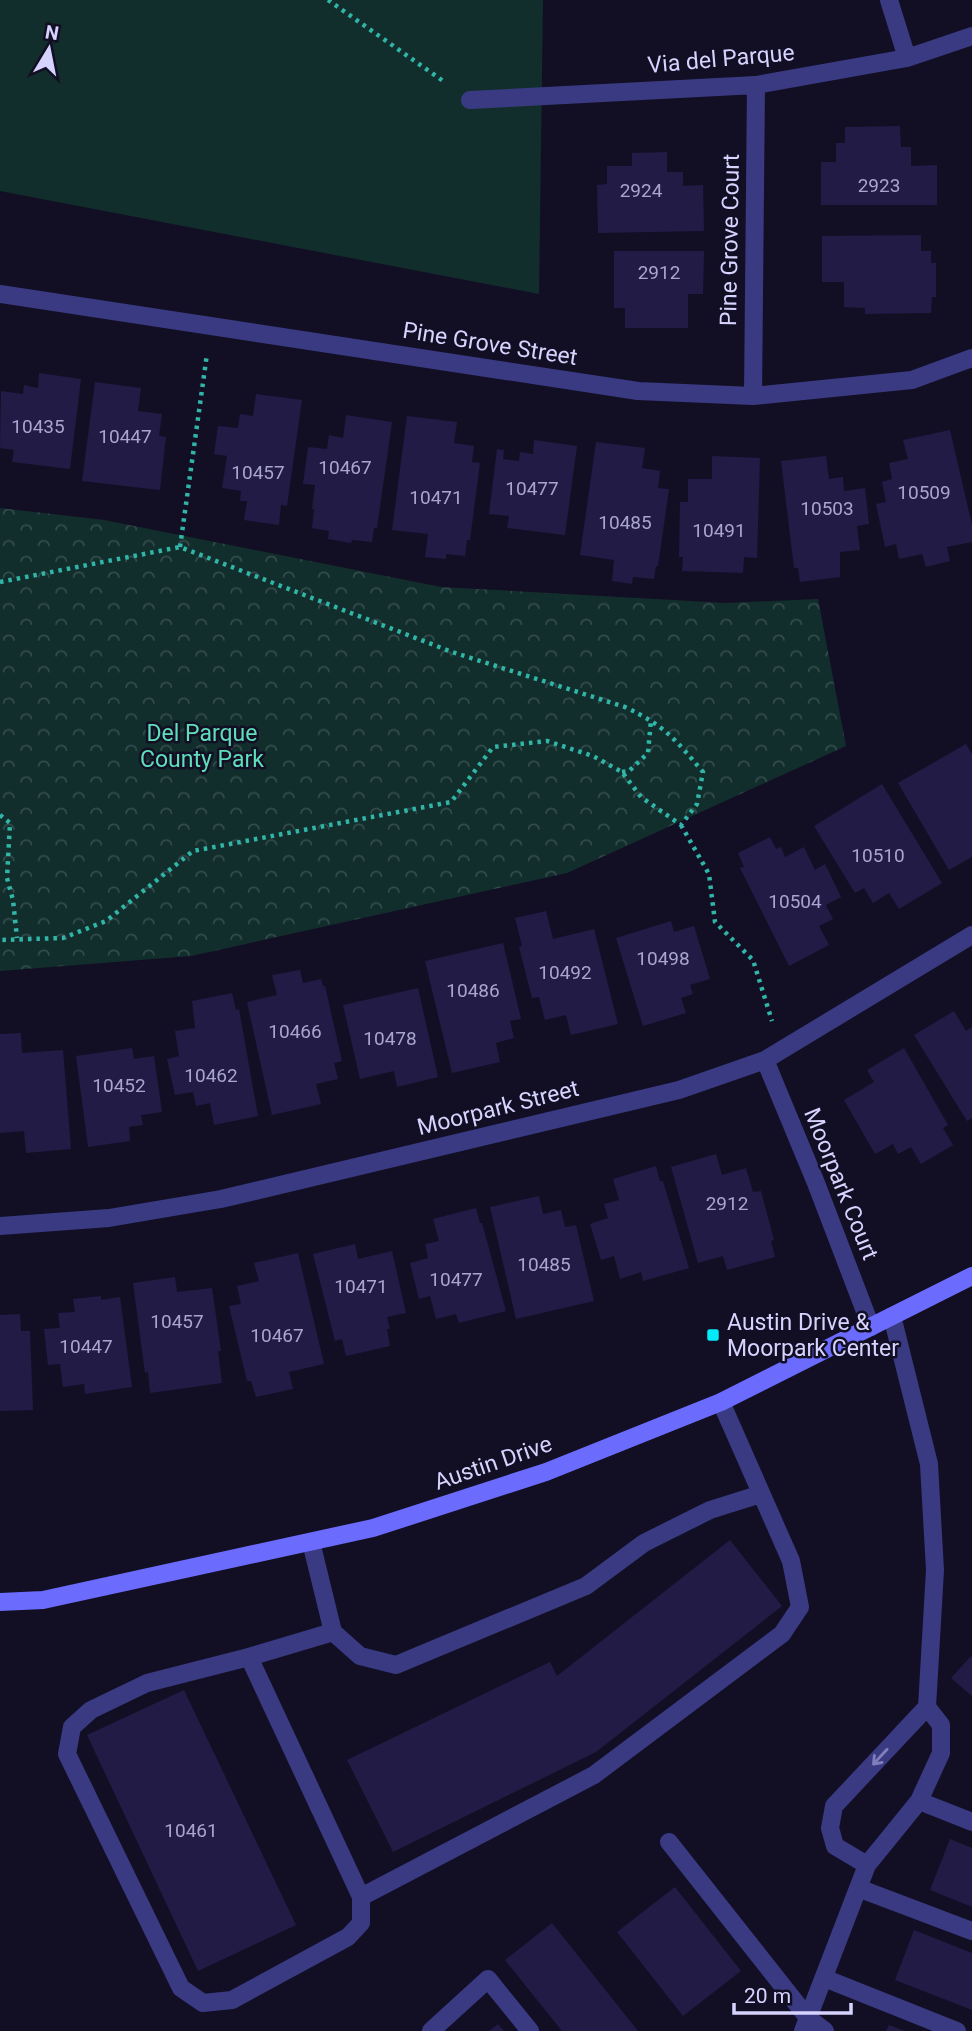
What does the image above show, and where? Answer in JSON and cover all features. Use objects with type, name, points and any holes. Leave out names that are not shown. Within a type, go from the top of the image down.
[{"type":"main road","name":"Austin Drive","points":[[0,1602],[43,1600],[373,1528],[546,1472],[721,1402],[972,1276]]},
{"type":"street","points":[[889,0],[907,58]]},
{"type":"street","name":"Via del Parque","points":[[470,100],[756,85],[907,58],[972,36]]},
{"type":"street","name":"Pine Grove Court","points":[[753,396],[756,85]]},
{"type":"street","name":"Pine Grove Street","points":[[0,294],[638,391],[753,396],[912,380],[972,358]]},
{"type":"street","name":"Moorpark Street","points":[[0,1226],[108,1218],[221,1199],[679,1090],[765,1060],[972,934]]},
{"type":"street","name":"Moorpark Court","points":[[765,1060],[871,1327]]},
{"type":"street","points":[[867,1865],[835,1846],[830,1828],[834,1806],[927,1707],[935,1570],[929,1464],[892,1316]]},
{"type":"street","points":[[361,1897],[594,1775],[782,1634],[800,1607],[791,1561],[721,1402]]},
{"type":"street","points":[[311,1542],[333,1632],[360,1656],[396,1665],[586,1586],[644,1543],[710,1510],[761,1494]]},
{"type":"street","points":[[249,1657],[361,1897],[361,1923],[348,1937],[232,2000],[203,2003],[181,1988],[67,1754],[72,1727],[91,1710],[147,1683],[333,1632]]},
{"type":"street","points":[[806,2024],[867,1865],[919,1801],[941,1754],[941,1725],[927,1707]]},
{"type":"street","points":[[919,1801],[972,1822]]},
{"type":"street","points":[[669,1842],[806,2024],[825,2031]]},
{"type":"street","points":[[858,1888],[972,1931]]},
{"type":"street","points":[[824,1978],[957,2031]]},
{"type":"street","points":[[431,2031],[488,1979],[530,2031]]},
{"type":"path","points":[[327,0],[470,100]]},
{"type":"path","points":[[180,547],[211,326]]},
{"type":"path","points":[[0,582],[180,547],[452,652],[625,707],[652,719],[670,733],[703,772],[697,804],[681,825]]},
{"type":"path","points":[[622,772],[629,771],[648,753],[652,719]]},
{"type":"path","points":[[0,940],[63,938],[106,921],[193,851],[452,802],[493,747],[547,741],[593,756],[622,772],[641,797],[681,825],[709,874],[715,922],[753,960],[781,1051]]},
{"type":"path","points":[[0,815],[10,824],[7,878],[13,901],[17,938]]},
{"type":"green space","points":[[0,0],[543,0],[539,294],[0,191]]},
{"type":"green space","name":"Del Parque County Park","points":[[0,508],[104,520],[441,587],[726,603],[818,599],[846,746],[567,873],[191,956],[0,971]]},
{"type":"building","points":[[900,126],[901,147],[911,147],[911,166],[937,165],[937,205],[821,205],[821,162],[836,162],[836,143],[845,143],[845,127]]},
{"type":"building","points":[[667,152],[667,172],[683,172],[683,186],[703,185],[704,231],[598,233],[597,185],[607,184],[607,166],[632,166],[632,153]]},
{"type":"building","points":[[921,235],[921,251],[931,251],[931,263],[936,263],[936,297],[932,297],[931,313],[865,314],[865,308],[844,307],[844,282],[822,282],[822,236]]},
{"type":"building","points":[[614,251],[704,251],[703,294],[688,294],[688,328],[625,328],[625,308],[614,308]]},
{"type":"building","points":[[39,373],[81,379],[70,469],[12,462],[14,450],[0,448],[1,391],[23,394],[24,385],[38,388]]},
{"type":"building","points":[[95,382],[141,388],[138,411],[162,414],[159,436],[166,437],[160,490],[82,481]]},
{"type":"building","points":[[256,394],[302,400],[287,506],[281,505],[279,525],[244,520],[247,501],[240,501],[241,491],[222,488],[227,456],[214,454],[218,426],[238,428],[240,414],[253,416]]},
{"type":"building","points":[[346,415],[392,422],[377,528],[374,528],[372,542],[352,540],[351,543],[328,539],[329,531],[312,528],[315,485],[303,484],[308,447],[327,449],[329,435],[343,438]]},
{"type":"building","points":[[407,416],[457,422],[454,443],[474,446],[472,462],[480,463],[470,540],[467,540],[465,556],[446,554],[446,559],[425,557],[428,534],[392,530]]},
{"type":"building","points":[[950,430],[972,525],[972,542],[947,547],[950,561],[926,567],[922,554],[899,559],[896,544],[885,547],[876,504],[886,502],[882,482],[892,479],[889,463],[908,459],[903,440]]},
{"type":"building","points":[[534,440],[577,446],[565,535],[507,528],[509,516],[489,514],[497,449],[504,450],[503,459],[519,461],[520,452],[533,454]]},
{"type":"building","points":[[596,442],[645,448],[642,468],[660,471],[658,488],[669,489],[654,579],[633,577],[632,584],[612,581],[614,560],[580,555]]},
{"type":"building","points":[[712,456],[760,458],[757,558],[744,557],[743,573],[682,571],[683,557],[679,557],[680,502],[688,502],[688,479],[712,479]]},
{"type":"building","points":[[826,456],[829,479],[843,477],[844,491],[865,488],[869,524],[857,526],[860,550],[840,552],[840,577],[800,582],[798,568],[794,568],[781,461]]},
{"type":"building","points":[[966,744],[972,754],[972,857],[949,870],[898,783]]},
{"type":"building","points":[[882,784],[942,883],[899,909],[889,893],[873,903],[864,888],[855,893],[814,826]]},
{"type":"building","points":[[770,837],[776,849],[781,847],[785,857],[804,847],[815,870],[825,864],[841,897],[826,905],[833,919],[819,926],[829,945],[789,966],[740,868],[744,867],[738,853]]},
{"type":"building","points":[[546,911],[553,939],[594,929],[618,1024],[571,1035],[566,1015],[545,1020],[539,997],[532,998],[519,947],[522,946],[515,918]]},
{"type":"building","points":[[671,921],[674,932],[694,926],[710,979],[690,985],[693,994],[681,998],[686,1013],[643,1026],[616,938]]},
{"type":"building","points":[[503,943],[521,1019],[510,1021],[514,1038],[496,1043],[500,1062],[452,1073],[425,961]]},
{"type":"building","points":[[300,970],[303,983],[321,979],[325,986],[342,1061],[334,1063],[338,1079],[316,1084],[321,1104],[272,1115],[247,1002],[277,995],[272,975]]},
{"type":"building","points":[[418,988],[438,1077],[397,1087],[394,1071],[360,1079],[343,1005]]},
{"type":"building","points":[[232,993],[236,1010],[239,1009],[258,1116],[214,1125],[210,1103],[196,1106],[193,1092],[175,1095],[167,1059],[179,1056],[175,1031],[195,1028],[192,1001]]},
{"type":"building","points":[[954,1011],[966,1031],[972,1027],[972,1118],[967,1121],[914,1035]]},
{"type":"building","points":[[21,1033],[22,1053],[63,1050],[71,1149],[26,1153],[24,1131],[0,1133],[0,1034]]},
{"type":"building","points":[[132,1048],[134,1059],[154,1056],[162,1112],[141,1115],[143,1125],[129,1127],[130,1141],[88,1147],[76,1056]]},
{"type":"building","points":[[904,1048],[948,1125],[943,1128],[953,1145],[921,1164],[911,1147],[898,1154],[893,1144],[875,1154],[844,1100],[874,1082],[867,1070]]},
{"type":"building","points":[[716,1154],[722,1175],[746,1168],[753,1192],[761,1191],[774,1240],[771,1241],[775,1257],[727,1270],[723,1256],[698,1263],[671,1167]]},
{"type":"building","points":[[656,1166],[689,1268],[643,1281],[641,1272],[620,1279],[614,1256],[601,1260],[590,1224],[608,1218],[604,1204],[619,1200],[613,1179]]},
{"type":"building","points":[[539,1196],[543,1214],[561,1210],[565,1227],[576,1225],[594,1301],[516,1319],[490,1207]]},
{"type":"building","points":[[476,1208],[506,1311],[459,1323],[456,1314],[436,1319],[430,1296],[419,1299],[410,1263],[428,1258],[425,1244],[439,1241],[433,1219]]},
{"type":"building","points":[[355,1244],[358,1259],[392,1251],[406,1313],[387,1317],[390,1346],[346,1356],[342,1339],[335,1341],[313,1254]]},
{"type":"building","points":[[298,1253],[324,1364],[289,1372],[293,1389],[256,1397],[251,1381],[247,1381],[229,1306],[241,1304],[237,1286],[259,1281],[254,1263]]},
{"type":"building","points":[[175,1277],[177,1292],[212,1288],[221,1351],[218,1351],[222,1383],[150,1393],[133,1283]]},
{"type":"building","points":[[101,1296],[101,1300],[120,1297],[132,1387],[85,1394],[84,1384],[63,1387],[60,1364],[48,1365],[44,1329],[60,1328],[58,1313],[75,1312],[73,1299]]},
{"type":"building","points":[[20,1314],[21,1331],[30,1331],[33,1410],[0,1411],[0,1315]]},
{"type":"building","points":[[730,1540],[782,1606],[596,1752],[393,1852],[347,1760],[550,1662],[557,1676]]},
{"type":"building","points":[[971,1656],[972,1658],[972,1696],[951,1678]]},
{"type":"building","points":[[184,1690],[296,1925],[198,1971],[87,1735]]},
{"type":"building","points":[[950,1839],[972,1848],[972,1907],[930,1890]]},
{"type":"building","points":[[675,1887],[741,1971],[683,2016],[617,1932]]},
{"type":"building","points":[[552,1923],[638,2031],[562,2031],[505,1960]]},
{"type":"building","points":[[914,1930],[972,1953],[972,2010],[895,1980]]},
{"type":"building","points":[[498,2024],[504,2031],[489,2031]]},
{"type":"building","points":[[889,2025],[905,2031],[886,2031]]},
{"type":"place","name":"Austin Drive & Moorpark Center","points":[[713,1335]]}]
